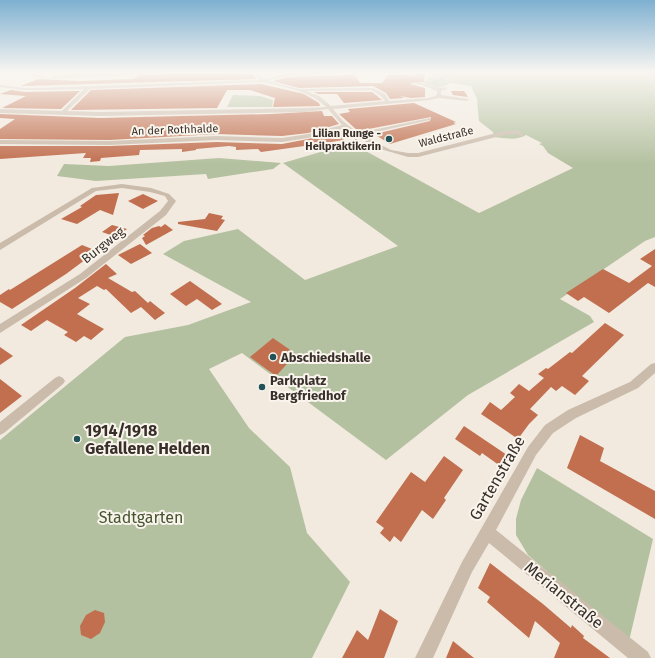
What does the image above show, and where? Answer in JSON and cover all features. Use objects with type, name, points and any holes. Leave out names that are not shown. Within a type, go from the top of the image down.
[{"type":"street","points":[[62,114],[73,103]]},
{"type":"street","name":"Waldstraße","points":[[324,103],[345,126],[394,153],[407,156],[418,155],[495,135]]},
{"type":"street","points":[[0,111],[62,114],[266,111],[330,108],[391,103]]},
{"type":"street","name":"Waldstraße","points":[[359,134],[428,119]]},
{"type":"street","name":"An der Rothhalde","points":[[1,143],[109,143],[217,138],[282,140],[308,136],[345,126]]},
{"type":"street","name":"Burgweg","points":[[0,247],[94,189],[126,184],[167,195],[172,201],[163,213],[83,276],[0,329]]},
{"type":"street","name":"Gartenstraße","points":[[424,658],[467,567],[532,451],[549,429],[572,414],[634,385],[655,367]]},
{"type":"street","points":[[0,429],[59,381]]},
{"type":"street","name":"Merianstraße","points":[[487,532],[642,658]]},
{"type":"green space","points":[[229,103],[273,103],[272,107],[227,107]]},
{"type":"green space","name":"Stadtgarten","points":[[477,103],[655,103],[655,237],[645,241],[560,299],[590,316],[594,322],[468,395],[386,460],[242,353],[209,369],[249,428],[290,467],[307,533],[350,582],[312,658],[0,658],[0,440],[125,337],[188,325],[251,302],[163,254],[184,241],[238,229],[305,280],[398,246],[283,163],[351,143],[479,213],[573,168],[548,153],[543,146],[539,144],[542,143],[526,135],[515,139],[494,137],[493,132],[479,121]]},
{"type":"green space","points":[[219,158],[281,163],[273,169],[208,179],[206,174],[96,181],[57,176],[64,164],[109,166]]},
{"type":"green space","points":[[537,468],[653,539],[629,641],[528,555],[516,535],[516,519],[521,500]]},
{"type":"building","points":[[13,103],[68,103],[61,109],[2,108]]},
{"type":"building","points":[[78,103],[220,103],[217,108],[71,110]]},
{"type":"building","points":[[274,103],[319,103],[320,106],[273,107]]},
{"type":"building","points":[[414,103],[456,122],[453,123],[456,124],[390,144],[374,134],[430,121],[431,117],[358,131],[339,114],[350,112],[348,109]]},
{"type":"building","points":[[322,111],[324,116],[332,116],[339,124],[308,133],[282,136],[217,134],[109,140],[0,139],[0,129],[15,119],[0,118],[0,114],[100,118],[271,114]]},
{"type":"building","points":[[345,130],[358,139],[356,140],[350,136],[343,140],[261,152],[258,149],[236,150],[236,147],[229,146],[196,149],[182,152],[182,149],[140,150],[139,155],[101,158],[100,161],[90,162],[91,158],[83,158],[86,153],[0,159],[0,146],[109,146],[217,142],[282,144]]},
{"type":"building","points":[[119,193],[113,215],[100,210],[77,224],[61,219],[82,207],[80,206],[96,195]]},
{"type":"building","points":[[143,194],[158,201],[143,209],[128,201]]},
{"type":"building","points":[[209,213],[223,216],[221,219],[225,220],[217,231],[178,224],[178,222],[205,219]]},
{"type":"building","points":[[165,224],[173,230],[146,245],[142,238],[145,236],[143,235],[152,228],[159,226],[161,227]]},
{"type":"building","points":[[112,225],[127,229],[116,237],[102,232]]},
{"type":"building","points":[[140,244],[152,253],[131,264],[118,255]]},
{"type":"building","points":[[82,245],[97,251],[66,274],[12,309],[0,302],[0,295]]},
{"type":"building","points":[[655,249],[655,287],[648,283],[609,313],[584,297],[578,301],[566,293],[603,269],[629,283],[652,266],[640,259]]},
{"type":"building","points":[[106,264],[117,274],[108,278],[132,292],[135,291],[148,303],[150,301],[165,313],[155,320],[141,307],[131,313],[106,289],[104,290],[97,286],[78,298],[90,304],[77,314],[104,329],[91,340],[84,336],[76,342],[64,335],[68,332],[47,320],[31,331],[21,325],[75,288]]},
{"type":"building","points":[[190,281],[222,304],[212,310],[197,299],[186,306],[170,294]]},
{"type":"building","points":[[605,323],[624,335],[582,376],[589,381],[575,395],[562,386],[556,391],[551,387],[530,409],[538,415],[518,439],[481,414],[490,402],[501,410],[515,397],[510,393],[519,384],[529,391],[544,378],[538,374],[546,368],[548,369],[570,352],[572,353]]},
{"type":"building","name":"Abschiedshalle","points":[[273,338],[296,354],[276,376],[250,357]]},
{"type":"building","points":[[0,347],[13,356],[0,365]]},
{"type":"building","points":[[0,379],[22,396],[0,413]]},
{"type":"building","points":[[464,426],[510,457],[503,468],[482,453],[480,456],[455,439]]},
{"type":"building","points":[[580,435],[604,448],[600,461],[655,491],[655,519],[567,468]]},
{"type":"building","points":[[444,456],[463,470],[444,498],[446,500],[433,519],[422,510],[401,542],[394,536],[390,542],[380,533],[384,528],[376,522],[411,472],[425,482]]},
{"type":"building","points":[[490,563],[571,628],[572,625],[584,636],[583,638],[610,658],[554,658],[560,643],[535,621],[529,638],[487,602],[490,597],[478,588]]},
{"type":"building","points":[[380,609],[398,621],[384,658],[342,658],[357,630],[368,640]]},
{"type":"building","points":[[95,610],[104,613],[105,622],[100,633],[91,639],[81,635],[80,626],[86,615]]},
{"type":"building","points":[[453,641],[474,658],[446,658]]},
{"type":"place","name":"Lilian Runge - Heilpraktikerin","points":[[389,139]]},
{"type":"place","name":"Abschiedshalle","points":[[273,357]]},
{"type":"place","name":"Parkplatz Bergfriedhof","points":[[262,387]]},
{"type":"place","name":"1914/1918 Gefallene Helden","points":[[77,439]]}]
